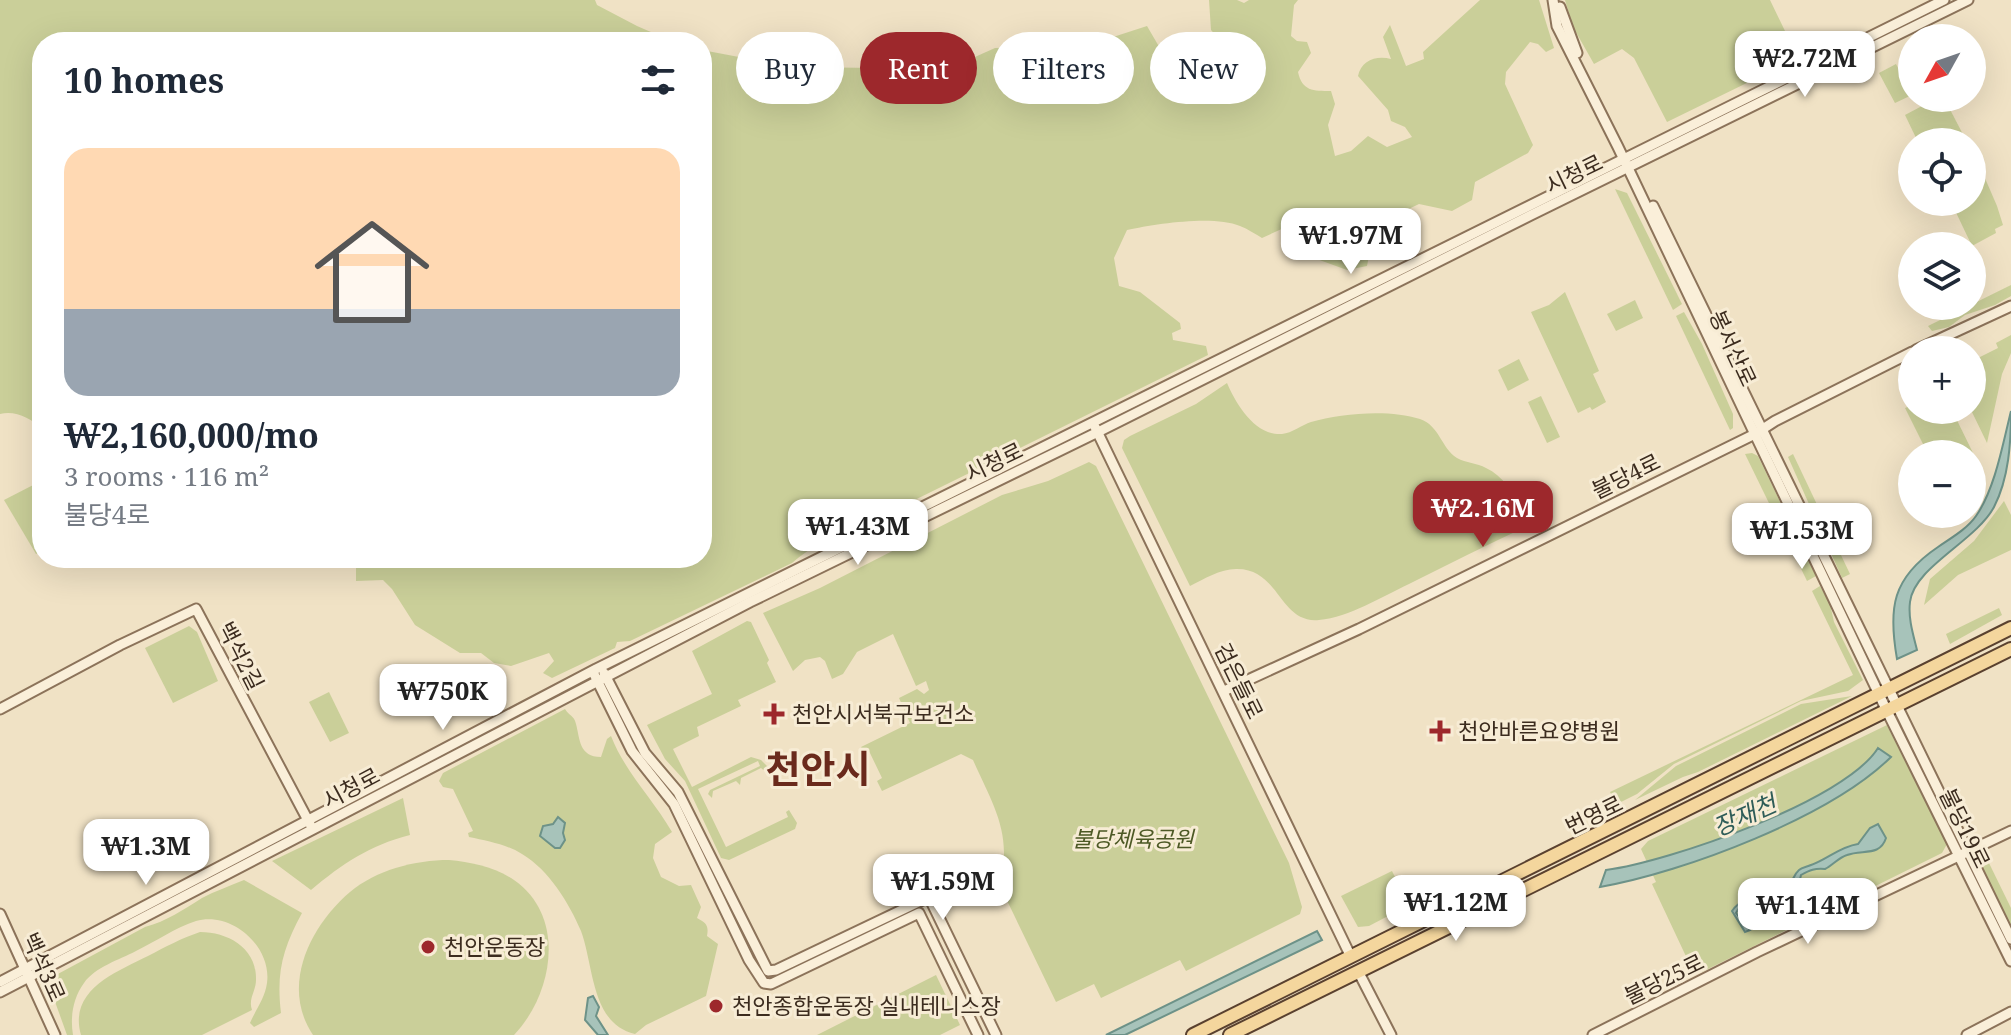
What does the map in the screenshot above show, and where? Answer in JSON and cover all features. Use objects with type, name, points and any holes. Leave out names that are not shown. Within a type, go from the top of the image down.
[{"type":"main road","name":"번영로","points":[[1193,1035],[2011,628]]},
{"type":"main road","name":"번영로","points":[[1230,1035],[2011,649]]},
{"type":"main road","points":[[1351,957],[1358,971]]},
{"type":"street","name":"봉서산로","points":[[1555,0],[1557,26],[1628,162],[1891,707]]},
{"type":"street","name":"시청로","points":[[599,673],[1098,432],[1944,0]]},
{"type":"street","name":"시청로","points":[[0,982],[26,973],[599,673],[1092,422],[1968,0]]},
{"type":"street","name":"불당4로","points":[[1946,336],[2011,306]]},
{"type":"street","name":"불당4로","points":[[1224,691],[1359,629],[1898,359]]},
{"type":"street","name":"검은들로","points":[[1092,422],[1351,957]]},
{"type":"street","name":"백석2길","points":[[0,709],[120,645],[196,609],[310,825]]},
{"type":"street","points":[[599,673],[632,751],[674,804],[749,960],[764,983],[771,984],[919,913],[977,1034]]},
{"type":"street","points":[[599,673],[645,753],[678,792],[768,971],[776,970],[929,897],[996,1035]]},
{"type":"street","name":"불당19로","points":[[1891,707],[1963,853],[2011,961]]},
{"type":"street","name":"불당25로","points":[[1593,1035],[2011,831]]},
{"type":"street","name":"불당19로","points":[[1963,853],[2011,939]]},
{"type":"street","name":"백석3로","points":[[0,914],[55,1035]]},
{"type":"street","points":[[936,949],[939,940],[944,939],[954,958],[960,962]]},
{"type":"street","points":[[946,969],[962,990],[970,992],[972,986]]},
{"type":"street","points":[[1358,971],[1391,1035]]},
{"type":"street","name":"시청로","points":[[0,992],[26,973]]},
{"type":"street","points":[[1967,1035],[2011,1012]]},
{"type":"green space","points":[[0,0],[595,0],[597,5],[651,32],[32,32],[32,421],[11,413],[0,414]]},
{"type":"green space","points":[[1209,0],[1244,3],[1249,0],[1298,0],[1294,5],[1291,36],[1297,41],[1307,42],[1311,53],[1298,72],[1302,83],[1309,89],[1331,91],[1335,104],[1328,125],[1335,156],[1351,151],[1368,136],[1387,147],[1412,137],[1405,127],[1391,121],[1388,110],[1358,76],[1362,66],[1370,60],[1391,59],[1383,37],[1390,25],[1406,66],[1424,59],[1423,52],[1480,0],[1539,0],[1554,48],[1546,52],[1538,44],[1530,42],[1506,72],[1505,84],[1533,145],[1528,153],[1475,182],[1472,200],[1452,211],[1419,204],[1367,229],[1371,246],[1367,266],[1347,270],[1303,254],[1313,235],[1286,227],[1262,238],[1240,226],[1215,221],[1168,223],[1127,230],[1114,258],[1119,286],[1140,292],[1180,323],[1181,329],[1172,333],[1173,340],[1206,346],[1208,355],[858,528],[823,542],[792,563],[630,641],[617,642],[615,648],[552,678],[543,673],[554,661],[549,653],[511,666],[494,663],[481,653],[460,653],[415,625],[383,580],[356,581],[356,568],[712,568],[712,52],[736,56],[736,104],[844,104],[844,68],[860,68],[860,104],[977,104],[977,56],[993,49],[993,104],[1134,104],[1134,32],[1129,32],[1147,26],[1150,32],[1150,104],[1266,104],[1266,32],[1213,32]]},
{"type":"green space","points":[[1565,0],[1770,0],[1798,58],[1667,122],[1634,58],[1622,49],[1594,64],[1573,27]]},
{"type":"green space","points":[[1896,64],[1898,102],[1895,103],[1879,73]]},
{"type":"green space","points":[[1911,112],[1951,112],[1960,128],[1911,128],[1905,115]]},
{"type":"green space","points":[[1986,181],[2003,225],[1986,238],[1986,232],[1965,232],[1958,216],[1986,216]]},
{"type":"green space","points":[[1615,189],[1627,193],[1682,304],[1673,310]]},
{"type":"green space","points":[[2011,285],[2011,296],[1995,305],[1986,308],[1986,297]]},
{"type":"green space","points":[[1565,292],[1599,371],[1593,374],[1606,402],[1578,413],[1531,312],[1549,305]]},
{"type":"green space","points":[[1635,300],[1643,318],[1616,331],[1607,314]]},
{"type":"green space","points":[[1684,312],[1733,414],[1733,428],[1730,430],[1676,316]]},
{"type":"green space","points":[[1940,320],[1958,320],[1949,327],[1932,331],[1928,326]]},
{"type":"green space","points":[[2011,335],[2011,353],[2002,374],[1987,443],[1978,424],[1986,424],[1986,354],[1998,348],[1996,343]]},
{"type":"green space","points":[[1519,359],[1529,380],[1508,391],[1498,370]]},
{"type":"green space","points":[[1227,383],[1248,417],[1263,430],[1272,433],[1282,434],[1311,422],[1351,414],[1395,414],[1427,422],[1457,458],[1483,466],[1501,478],[1530,525],[1365,606],[1331,618],[1306,619],[1295,614],[1262,577],[1251,571],[1224,571],[1190,586],[1122,448],[1124,440],[1130,436],[1196,404]]},
{"type":"green space","points":[[1541,396],[1560,437],[1547,443],[1528,402]]},
{"type":"green space","points":[[1913,424],[1959,424],[1967,440],[1921,440]]},
{"type":"green space","points":[[1745,454],[1758,456],[1816,576],[1807,581]]},
{"type":"green space","points":[[1793,454],[1850,574],[1842,578],[1788,457]]},
{"type":"green space","name":"불당체육공원","points":[[1089,462],[1096,466],[1289,863],[1302,907],[1300,914],[1186,971],[1180,960],[1101,998],[1094,984],[1056,1002],[999,884],[1004,850],[999,820],[973,760],[961,754],[882,791],[877,781],[882,778],[869,751],[864,753],[861,747],[910,723],[899,698],[917,689],[924,694],[929,690],[926,681],[916,686],[893,634],[857,652],[843,674],[832,679],[825,661],[820,657],[805,660],[793,671],[763,613],[820,588],[1002,495],[1048,481]]},
{"type":"green space","points":[[32,486],[32,547],[4,500]]},
{"type":"green space","points":[[2004,501],[2011,515],[2011,550],[1958,575],[1924,605],[1930,579],[1974,541]]},
{"type":"green space","points":[[1820,586],[1863,680],[1848,691],[1801,701],[1674,764],[1637,794],[1621,802],[1615,801],[1610,792],[1853,675],[1812,591]]},
{"type":"green space","points":[[1999,608],[2002,615],[1950,644],[1946,634]]},
{"type":"green space","points":[[747,621],[751,622],[776,682],[738,700],[741,706],[697,727],[699,736],[673,749],[692,787],[751,757],[761,760],[770,769],[766,772],[761,768],[741,778],[740,785],[736,781],[713,791],[712,798],[708,794],[710,790],[760,766],[758,761],[698,789],[726,847],[788,817],[786,812],[789,810],[797,823],[795,829],[729,860],[721,858],[685,781],[665,759],[647,725],[712,694],[692,651]]},
{"type":"green space","points":[[189,626],[197,632],[218,681],[173,703],[145,648]]},
{"type":"green space","points":[[329,692],[349,733],[330,742],[309,702]]},
{"type":"green space","points":[[1852,696],[1635,800],[1676,766],[1801,704]]},
{"type":"green space","points":[[565,709],[574,719],[584,751],[588,754],[601,757],[611,736],[624,762],[672,832],[655,844],[653,858],[661,877],[679,886],[691,885],[701,907],[697,918],[706,925],[707,936],[718,944],[706,996],[646,1025],[635,1034],[610,1019],[602,1006],[581,931],[557,888],[541,869],[522,854],[503,845],[469,837],[468,833],[473,831],[453,789],[443,787],[439,781],[443,773]]},
{"type":"green space","points":[[1887,725],[1947,844],[1942,853],[1702,972],[1691,967],[1652,884],[1656,882],[1641,849],[1648,841]]},
{"type":"green space","points":[[403,798],[410,835],[357,856],[311,890],[272,861]]},
{"type":"green space","points":[[1987,859],[2011,908],[2011,928],[1982,871],[1983,861]]},
{"type":"green space","name":"천안운동장","points":[[449,860],[483,866],[507,875],[531,896],[542,914],[548,934],[545,978],[538,999],[514,1035],[313,1035],[303,1016],[299,997],[300,977],[304,958],[323,922],[350,892],[384,872],[410,864]]},
{"type":"green space","points":[[1392,871],[1409,905],[1369,926],[1358,927],[1341,896]]},
{"type":"green space","points":[[244,880],[302,913],[282,961],[281,1013],[254,1027],[250,1023],[267,983],[263,957],[247,935],[236,927],[210,919],[181,927],[89,977],[75,1001],[73,1035],[67,1035],[49,985],[56,975],[145,927],[175,915],[207,895]]},
{"type":"green space","points":[[200,932],[230,939],[252,959],[256,980],[252,1010],[202,1035],[81,1035],[81,1006],[98,985],[122,969]]},
{"type":"green space","points":[[936,975],[960,1025],[940,1035],[817,1035]]},
{"type":"water","points":[[2011,411],[2006,472],[1999,496],[1986,518],[1986,497]]},
{"type":"water","points":[[1977,528],[1922,577],[1914,589],[1910,614],[1917,650],[1897,659],[1893,624],[1902,583],[1923,559],[1963,529]]},
{"type":"water","points":[[1878,748],[1891,757],[1832,801],[1795,821],[1673,869],[1600,887],[1606,870],[1711,842],[1794,808],[1859,768]]},
{"type":"water","points":[[558,817],[565,823],[565,840],[560,848],[555,848],[540,836],[543,826],[553,824]]},
{"type":"water","points":[[1878,824],[1886,838],[1879,848],[1847,855],[1825,869],[1804,873],[1794,892],[1755,899],[1741,905],[1736,913],[1750,930],[1745,932],[1732,911],[1737,906],[1747,899],[1783,890],[1800,869],[1858,844],[1870,828]]},
{"type":"water","points":[[1317,931],[1322,940],[1125,1035],[1106,1035]]},
{"type":"water","points":[[593,996],[599,1007],[596,1016],[608,1035],[598,1035],[585,1020],[588,998]]},
{"type":"place","name":"천안시서북구보건소","points":[[774,714]]},
{"type":"place","name":"천안바른요양병원","points":[[1440,731]]},
{"type":"place","name":"천안운동장","points":[[428,947]]},
{"type":"place","name":"천안종합운동장 실내테니스장","points":[[716,1006]]},
{"type":"district","name":"천안시","points":[[818,770]]},
{"type":"water label","name":"장재천","points":[[1745,816]]}]
